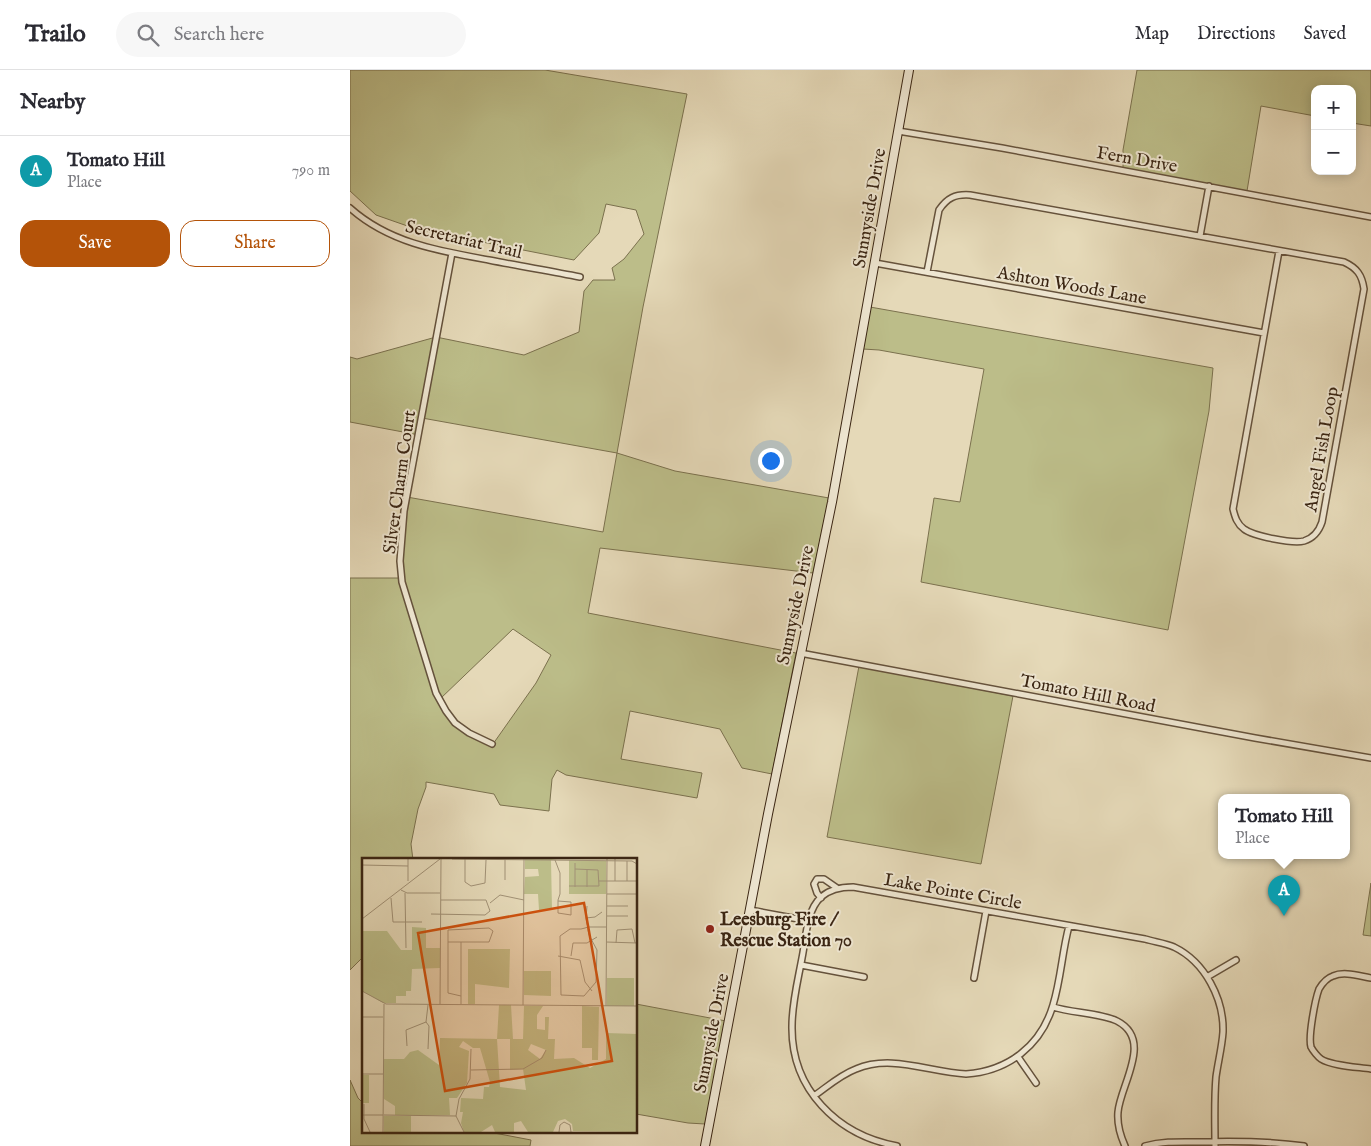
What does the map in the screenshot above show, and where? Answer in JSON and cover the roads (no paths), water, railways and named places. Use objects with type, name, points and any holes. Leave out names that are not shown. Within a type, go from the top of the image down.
[{"type":"street","name":"Sunnyside Drive","points":[[705,1146],[800,653],[832,502],[908,70]]},
{"type":"street","name":"Fern Drive","points":[[898,132],[1002,148],[1371,217]]},
{"type":"street","points":[[1200,236],[1209,186]]},
{"type":"street","name":"Angel Fish Loop","points":[[927,272],[939,210],[944,202],[952,196],[960,194],[1344,262],[1352,266],[1359,272],[1363,280],[1364,289],[1322,522],[1314,536],[1304,541],[1295,542],[1252,534],[1239,524],[1233,509],[1279,251]]},
{"type":"street","name":"Secretariat Trail","points":[[350,208],[371,225],[392,236],[428,249],[580,276]]},
{"type":"street","name":"Silver Charm Court","points":[[452,253],[404,511],[400,561],[402,582],[436,693],[455,722],[469,733],[492,744]]},
{"type":"street","name":"Ashton Woods Lane","points":[[875,263],[1264,333]]},
{"type":"street","name":"Tomato Hill Road","points":[[800,653],[1237,735],[1371,758]]},
{"type":"street","points":[[821,898],[814,884],[817,879],[824,878],[837,888],[821,898],[813,908],[809,921],[792,1013],[792,1040],[798,1065],[803,1078],[814,1096],[829,1114],[851,1130],[874,1141],[897,1146]]},
{"type":"street","name":"Lake Pointe Circle","points":[[837,888],[853,887],[1145,939],[1168,945],[1183,952],[1207,977],[1218,997],[1222,1016],[1223,1037],[1215,1096],[1215,1144]]},
{"type":"street","points":[[750,910],[809,921]]},
{"type":"street","points":[[974,978],[986,911]]},
{"type":"street","points":[[814,1096],[848,1072],[874,1064],[895,1063],[966,1074],[998,1068],[1018,1057],[1042,1031],[1053,1007],[1069,926]]},
{"type":"street","points":[[1207,977],[1236,960]]},
{"type":"street","points":[[801,965],[864,977]]},
{"type":"street","points":[[1371,978],[1340,974],[1332,976],[1324,982],[1319,989],[1310,1037],[1311,1046],[1321,1059],[1371,1069]]},
{"type":"street","points":[[1053,1007],[1115,1020],[1130,1035],[1134,1048],[1134,1062],[1120,1100],[1118,1112],[1120,1130],[1125,1146]]},
{"type":"street","points":[[1018,1057],[1036,1083]]},
{"type":"street","points":[[1145,1146],[1165,1142],[1304,1146]]},
{"type":"place","name":"Tomato Hill","points":[[1284,916]]},
{"type":"place","name":"Leesburg Fire / Rescue Station 70","points":[[710,929]]}]
